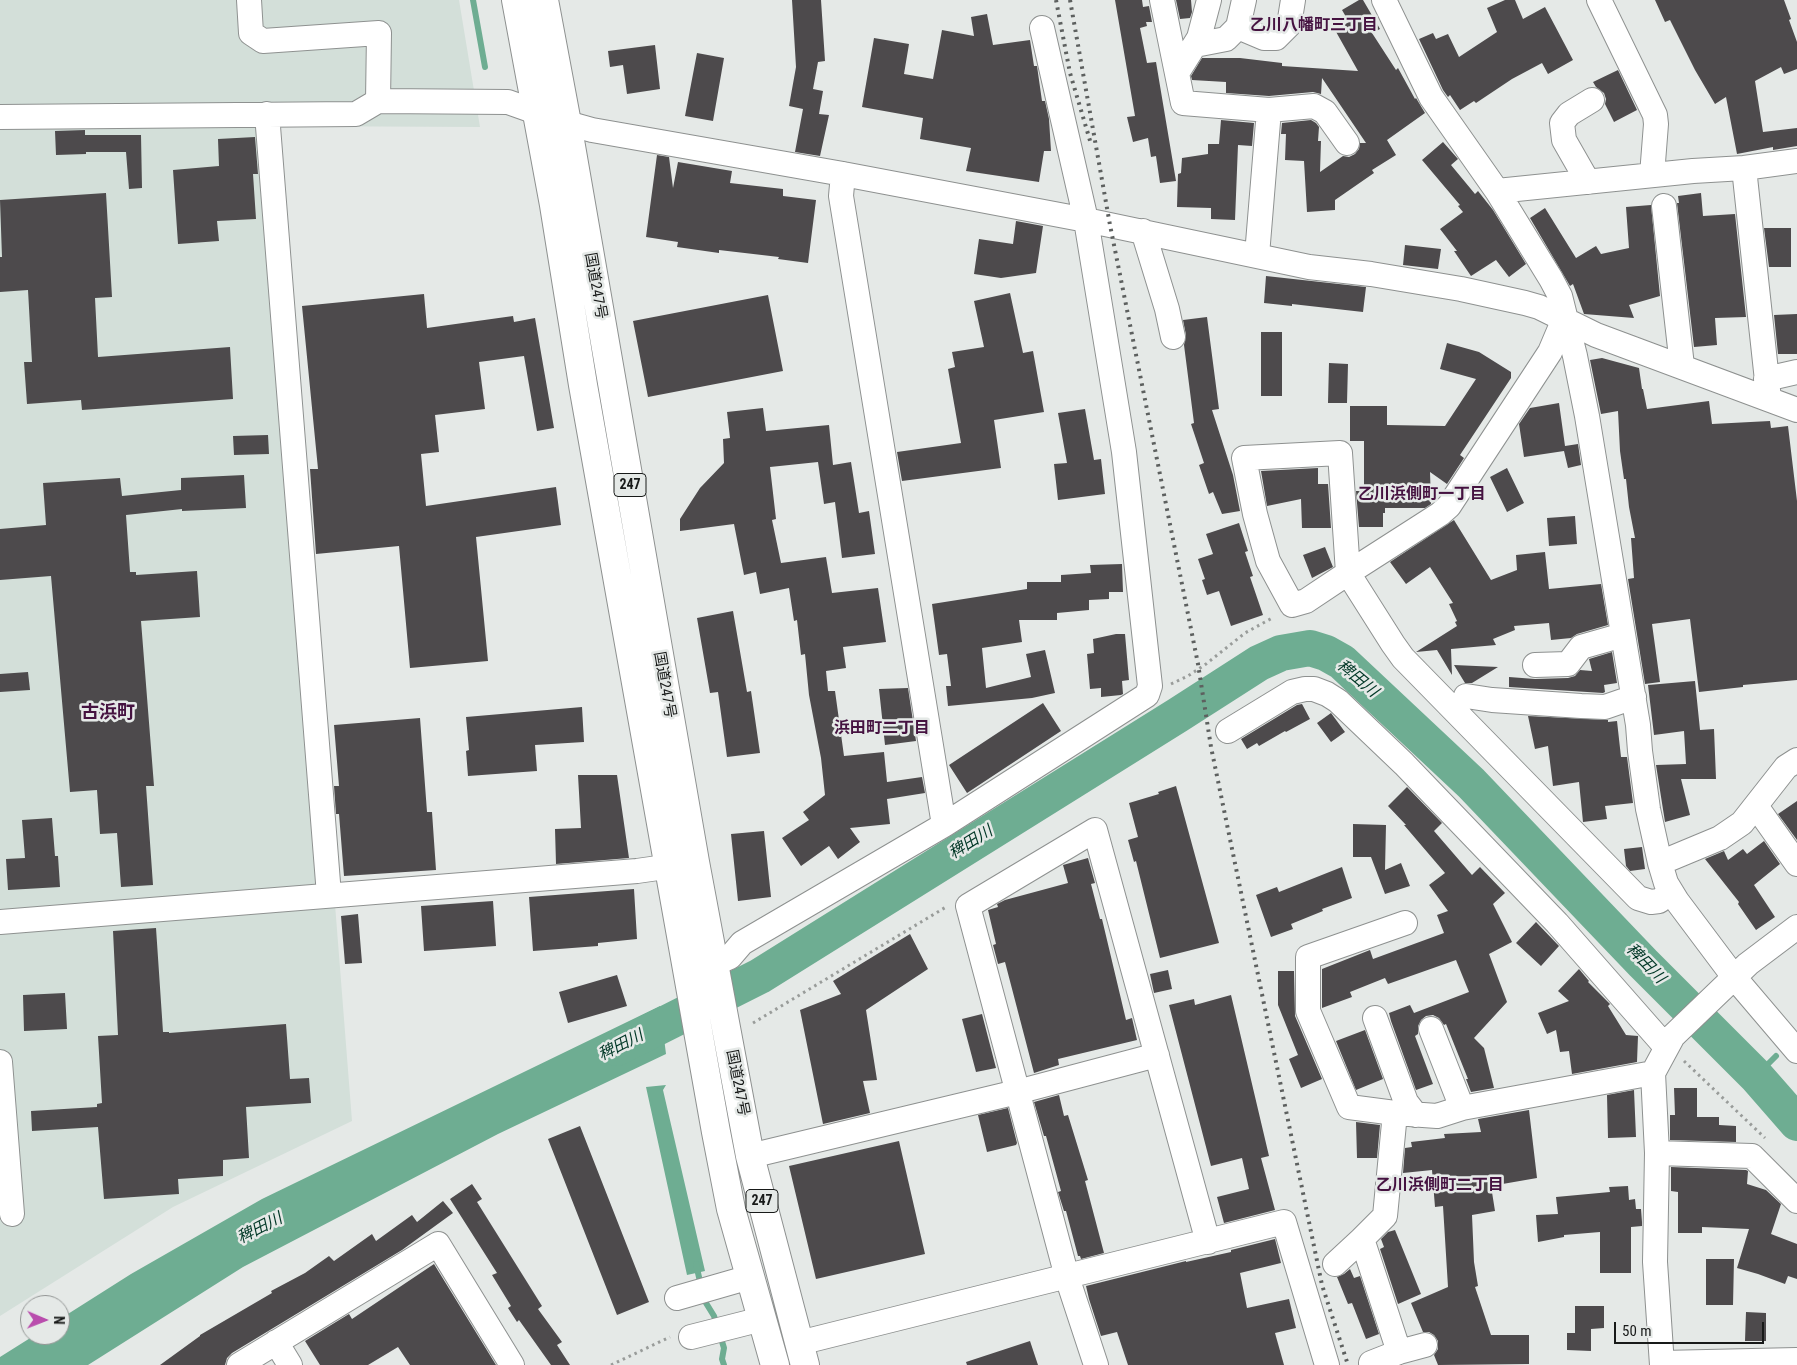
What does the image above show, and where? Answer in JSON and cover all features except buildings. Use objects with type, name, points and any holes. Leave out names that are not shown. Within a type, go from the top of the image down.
[{"type":"highway","name":"国道247号","points":[[516,0],[554,205],[582,385],[682,865],[714,967],[750,1156],[802,1354]]},
{"type":"highway","name":"国道247号","points":[[544,0],[567,123],[682,865],[690,984],[731,1209],[738,1281],[750,1322],[775,1365]]},
{"type":"street","points":[[249,0],[251,33],[263,41],[379,33],[378,101]]},
{"type":"street","points":[[1162,0],[1183,103],[1269,110],[1314,106],[1325,112],[1347,143]]},
{"type":"street","points":[[1177,73],[1200,38],[1209,0]]},
{"type":"street","points":[[1195,45],[1226,39],[1238,26],[1244,0]]},
{"type":"street","points":[[1238,26],[1264,38],[1276,38],[1289,25],[1293,0]]},
{"type":"street","points":[[1384,0],[1431,97],[1496,191],[1552,279],[1560,296],[1587,416],[1634,698],[1648,810],[1666,883],[1730,981],[1797,1051]]},
{"type":"street","points":[[1599,0],[1655,115],[1652,175]]},
{"type":"street","points":[[714,967],[730,957],[742,943],[944,825],[1147,695],[1150,686],[1124,452],[1086,220],[1042,28]]},
{"type":"street","points":[[1588,182],[1564,140],[1562,123],[1569,114],[1592,100]]},
{"type":"street","points":[[0,117],[356,114],[378,101],[508,102],[592,130],[842,174],[1086,220],[1309,267],[1371,274],[1461,289],[1532,305],[1564,318],[1596,335],[1682,366],[1767,389],[1797,410]]},
{"type":"street","points":[[1257,255],[1269,110]]},
{"type":"street","points":[[268,114],[329,895]]},
{"type":"street","points":[[1496,191],[1693,171],[1744,168],[1797,161]]},
{"type":"street","points":[[1744,168],[1767,389]]},
{"type":"street","points":[[842,174],[841,196],[944,825]]},
{"type":"street","points":[[1664,206],[1682,366]]},
{"type":"street","points":[[1143,231],[1167,309],[1173,337]]},
{"type":"street","points":[[1564,318],[1550,352],[1449,506],[1440,514],[1348,573],[1306,601],[1292,605],[1268,561],[1255,514],[1244,458],[1340,453],[1348,573],[1393,644],[1404,658],[1638,898],[1651,902],[1659,901],[1671,892]]},
{"type":"street","points":[[1767,389],[1797,372]]},
{"type":"street","points":[[1535,665],[1568,664],[1582,647],[1623,635]]},
{"type":"street","points":[[1228,731],[1292,692],[1314,689],[1338,701],[1404,764],[1670,1042]]},
{"type":"street","points":[[1466,696],[1492,700],[1605,707],[1634,698]]},
{"type":"street","points":[[1660,863],[1720,838],[1742,823],[1786,767],[1797,760]]},
{"type":"street","points":[[1756,806],[1797,864]]},
{"type":"street","points":[[1096,1365],[1066,1277],[968,906],[1095,830],[1208,1242]]},
{"type":"street","points":[[0,922],[682,865]]},
{"type":"street","points":[[1404,923],[1308,957],[1308,1011],[1348,1106],[1405,1114],[1437,1116],[1462,1108],[1652,1073]]},
{"type":"street","points":[[1795,1362],[1662,1364],[1655,1262],[1656,1153],[1652,1073],[1670,1042],[1730,981],[1748,964],[1797,927]]},
{"type":"street","points":[[1336,1264],[1385,1216],[1405,1114],[1406,1102],[1376,1018]]},
{"type":"street","points":[[1432,1029],[1462,1108]]},
{"type":"street","points":[[750,1156],[1017,1092],[1157,1055]]},
{"type":"street","points":[[0,1062],[12,1214]]},
{"type":"street","points":[[1656,1153],[1752,1156],[1797,1200]]},
{"type":"street","points":[[802,1354],[1066,1277],[1284,1222],[1327,1365]]},
{"type":"street","points":[[1362,1239],[1399,1352]]},
{"type":"street","points":[[240,1365],[438,1244],[512,1365]]},
{"type":"street","points":[[677,1298],[738,1281]]},
{"type":"street","points":[[684,1336],[750,1322]]},
{"type":"street","points":[[276,1342],[290,1365]]},
{"type":"street","points":[[1371,1363],[1399,1352],[1425,1345]]},
{"type":"path","points":[[1147,695],[1188,676],[1245,633],[1265,624],[1292,605]]},
{"type":"path","points":[[752,1023],[963,897],[968,906]]},
{"type":"path","points":[[1670,1042],[1704,1079],[1770,1143]]},
{"type":"path","points":[[611,1365],[684,1336]]},
{"type":"shaded area","points":[[0,0],[459,0],[480,127],[274,126],[352,1121],[173,1207],[33,1295],[20,1295],[20,1303],[0,1316]]},
{"type":"water","points":[[660,1006],[666,1054],[498,1134],[243,1267],[88,1365],[0,1365],[0,1357],[20,1344],[70,1345],[70,1313],[131,1274],[262,1199]]},
{"type":"water","points":[[666,1085],[663,1090],[705,1271],[687,1275],[646,1087]]},
{"type":"waterway","points":[[473,0],[485,67]]},
{"type":"waterway","name":"稗田川","points":[[617,1048],[760,976],[1259,663],[1281,653],[1310,648],[1326,653],[1342,662],[1471,783],[1643,963],[1756,1076],[1797,1123]]},
{"type":"waterway","points":[[1756,1076],[1776,1056]]},
{"type":"waterway","points":[[696,1264],[701,1286]]},
{"type":"waterway","points":[[704,1296],[717,1325]]},
{"type":"waterway","points":[[720,1335],[724,1348],[722,1359],[724,1365]]},
{"type":"railway","points":[[1056,0],[1070,73],[1091,144]]},
{"type":"railway","points":[[1070,0],[1110,225],[1198,664],[1211,747],[1322,1285],[1348,1365]]},
{"type":"district","name":"乙川八幡町三丁目","points":[[1314,26]]},
{"type":"district","name":"乙川浜側町一丁目","points":[[1422,495]]},
{"type":"district","name":"古浜町","points":[[108,713]]},
{"type":"district","name":"浜田町二丁目","points":[[882,729]]},
{"type":"district","name":"乙川浜側町二丁目","points":[[1440,1186]]}]
